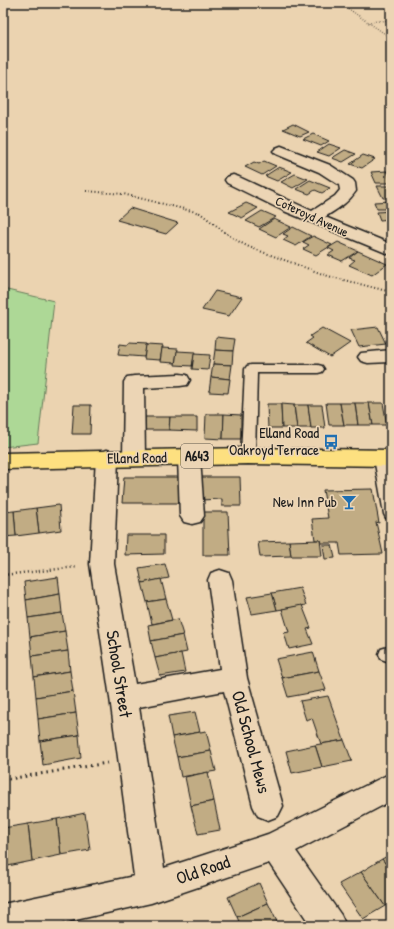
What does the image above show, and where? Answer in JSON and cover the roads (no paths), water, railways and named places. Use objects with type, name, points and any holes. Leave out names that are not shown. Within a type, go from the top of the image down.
[{"type":"main road","name":"Elland Road","points":[[3,461],[248,456],[386,458]]},
{"type":"street","points":[[281,151],[332,172],[341,177],[347,183],[348,192],[341,199],[312,218]]},
{"type":"street","name":"Coteroyd Avenue","points":[[233,180],[312,218],[391,250]]},
{"type":"street","points":[[368,357],[390,358]]},
{"type":"street","points":[[134,458],[134,382],[180,380]]},
{"type":"street","points":[[189,457],[192,516]]},
{"type":"street","name":"School Street","points":[[107,458],[102,564],[124,698],[151,888]]},
{"type":"street","name":"Old School Mews","points":[[220,580],[234,678],[268,806]]},
{"type":"street","name":"Old School Mews","points":[[124,698],[234,678]]},
{"type":"street","name":"Old Road","points":[[3,920],[50,918],[151,888],[275,846],[391,786]]},
{"type":"street","points":[[275,846],[330,926]]},
{"type":"lane","points":[[248,456],[251,369],[318,369]]},
{"type":"lane","points":[[386,458],[391,514]]},
{"type":"place","name":"Elland Road Oakroyd Terrace","points":[[331,442]]},
{"type":"place","name":"New Inn Pub","points":[[349,502]]}]
